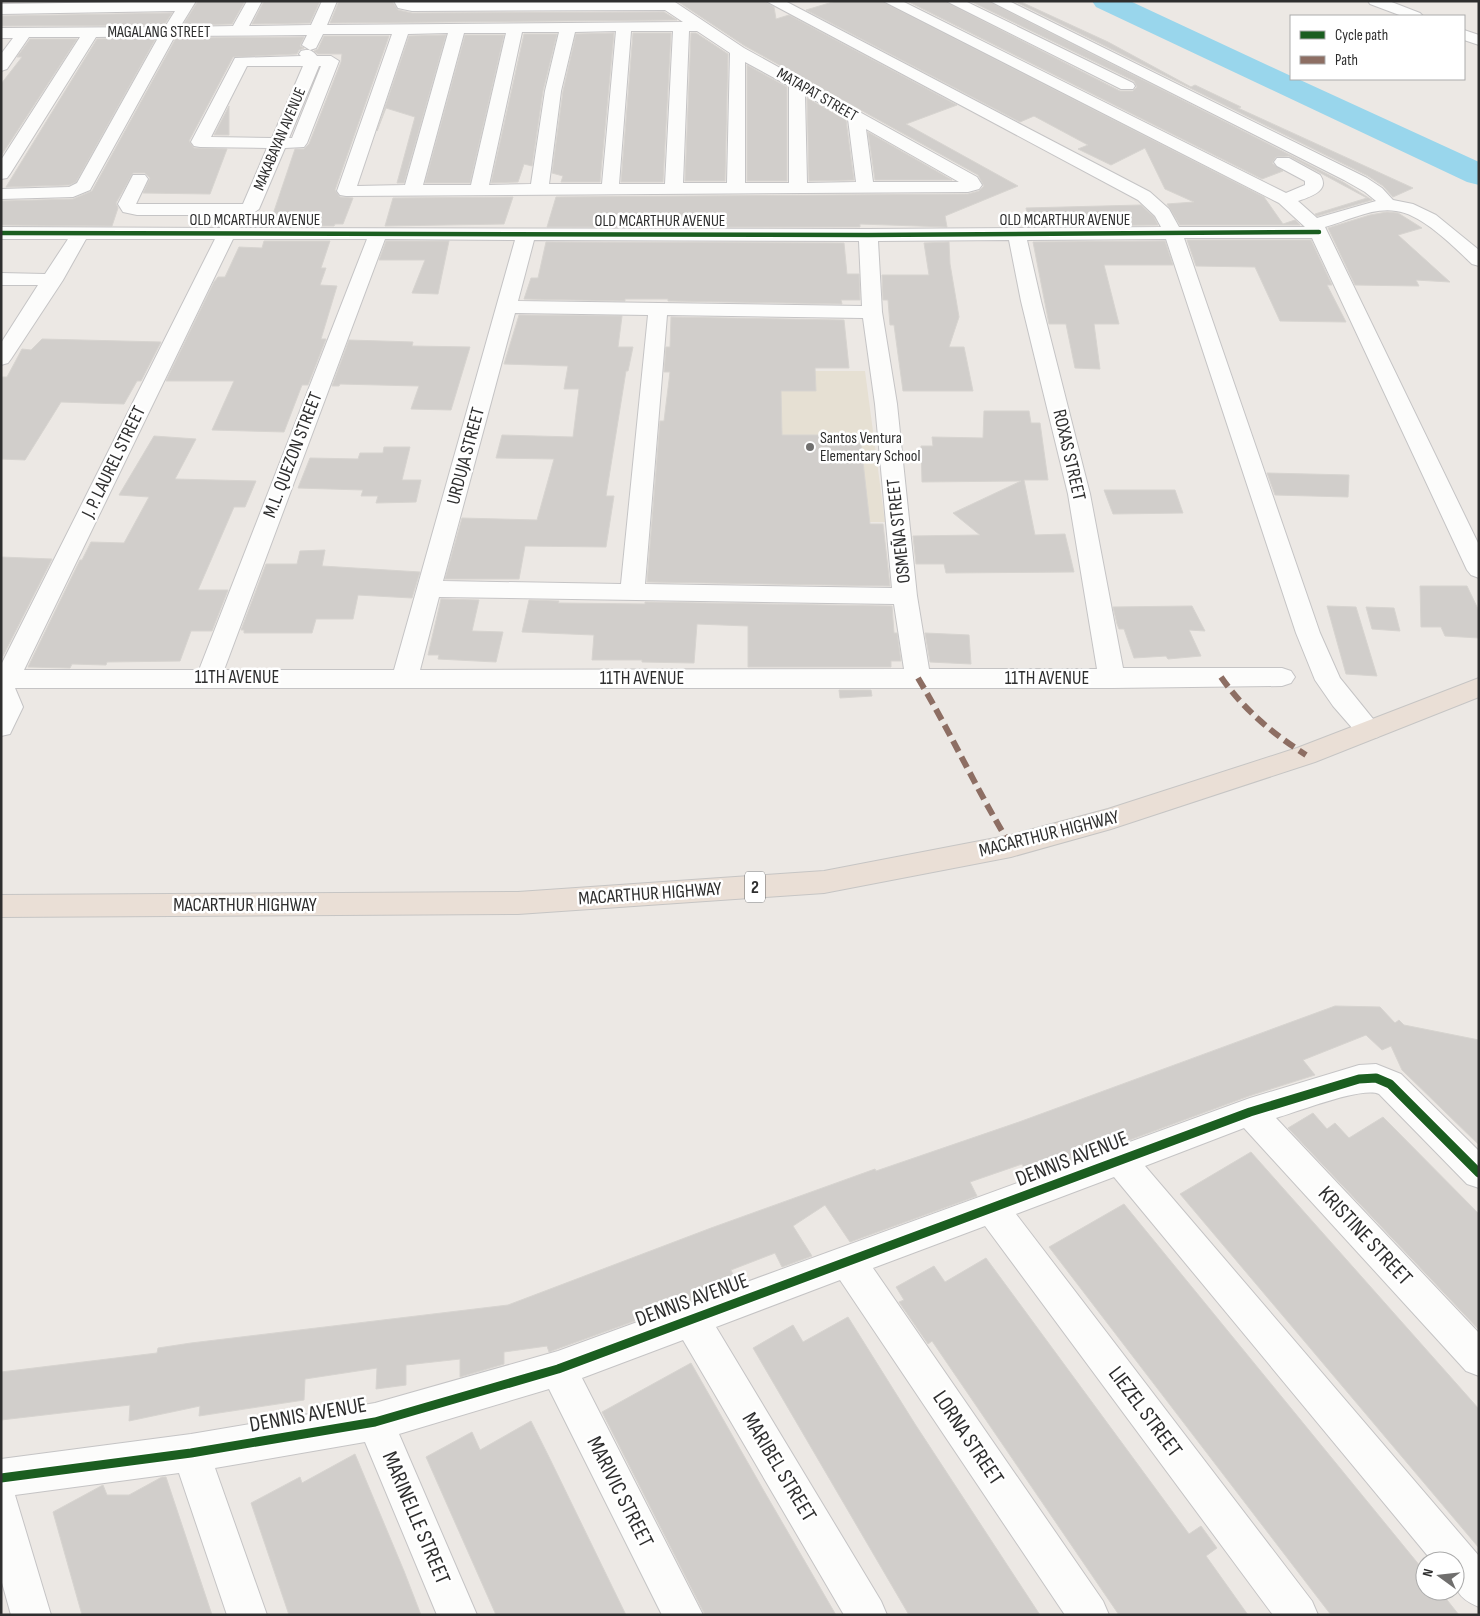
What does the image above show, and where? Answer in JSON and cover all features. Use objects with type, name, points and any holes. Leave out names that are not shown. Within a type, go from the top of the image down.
[{"type":"highway","name":"MACARTHUR HIGHWAY","points":[[1,906],[518,903],[824,882],[1011,846],[1111,820],[1306,755],[1479,687]]},
{"type":"street","points":[[238,31],[254,1]]},
{"type":"street","name":"MAKABAYAN AVENUE","points":[[231,214],[250,209],[278,142],[305,58],[330,1]]},
{"type":"street","points":[[773,1],[1144,196],[1163,213],[1173,233],[1308,633],[1328,680],[1342,700],[1369,730]]},
{"type":"street","points":[[890,1],[1285,199],[1297,208],[1316,228],[1479,570]]},
{"type":"street","points":[[953,1],[1143,93]]},
{"type":"street","points":[[997,1],[1342,171],[1374,189],[1383,196],[1388,205],[1396,205],[1419,214],[1440,227],[1479,260]]},
{"type":"street","points":[[1375,1],[1412,15]]},
{"type":"street","points":[[401,2],[403,5],[412,6],[666,3]]},
{"type":"street","name":"MATAPAT STREET","points":[[666,3],[738,51],[971,181],[973,185],[968,187],[865,187]]},
{"type":"street","points":[[1,9],[188,4]]},
{"type":"street","points":[[1,194],[73,192],[84,186],[169,32],[188,4]]},
{"type":"street","points":[[412,191],[462,29],[472,5]]},
{"type":"street","name":"MAGALANG STREET","points":[[1,33],[699,26]]},
{"type":"street","points":[[674,188],[681,27]]},
{"type":"street","points":[[539,190],[553,91],[568,28]]},
{"type":"street","points":[[610,189],[624,28]]},
{"type":"street","points":[[479,190],[515,29]]},
{"type":"street","points":[[401,30],[346,191],[865,187],[856,118]]},
{"type":"street","points":[[1,174],[91,32]]},
{"type":"street","points":[[1,66],[24,33]]},
{"type":"street","points":[[1465,35],[1479,40]]},
{"type":"street","points":[[735,188],[737,173],[736,82],[738,51]]},
{"type":"street","points":[[278,142],[200,142],[241,61],[305,58]]},
{"type":"street","name":"MAKABAYAN AVENUE","points":[[287,79],[305,58]]},
{"type":"street","points":[[1030,72],[1070,58]]},
{"type":"street","points":[[797,83],[798,187]]},
{"type":"street","name":"MAKABAYAN AVENUE","points":[[251,160],[267,124]]},
{"type":"street","points":[[1265,153],[1314,179],[1314,187],[1285,199]]},
{"type":"street","points":[[139,179],[127,204],[129,208],[137,210],[231,214]]},
{"type":"street","name":"OLD MCARTHUR AVENUE","points":[[1,233],[80,234],[231,214],[378,234],[868,235],[1173,233],[1316,228],[1388,205]]},
{"type":"street","name":"J. P. LAUREL STREET","points":[[3,685],[231,214]]},
{"type":"street","points":[[1,359],[53,280],[80,234]]},
{"type":"street","name":"M.L. QUEZON STREET","points":[[209,677],[378,234]]},
{"type":"street","name":"ROXAS STREET","points":[[1017,234],[1031,301],[1079,494],[1112,679]]},
{"type":"street","name":"URDUJA STREET","points":[[405,677],[526,235]]},
{"type":"street","name":"OSMEÑA STREET","points":[[868,235],[872,312],[886,404],[906,596],[918,678]]},
{"type":"street","points":[[1,279],[53,280]]},
{"type":"street","points":[[506,308],[872,312]]},
{"type":"street","points":[[632,592],[658,310]]},
{"type":"street","points":[[429,589],[906,596]]},
{"type":"street","name":"11TH AVENUE","points":[[3,685],[209,677],[1112,679],[1282,677]]},
{"type":"street","points":[[1,727],[10,707],[3,685]]},
{"type":"street","name":"DENNIS AVENUE","points":[[1,1478],[191,1453],[374,1422],[558,1369],[1250,1112],[1359,1079],[1376,1078],[1390,1084],[1479,1173]]},
{"type":"street","name":"KRISTINE STREET","points":[[1250,1112],[1479,1359]]},
{"type":"street","points":[[1120,1160],[1479,1587]]},
{"type":"street","name":"LIEZEL STREET","points":[[991,1208],[1298,1615]]},
{"type":"street","name":"LORNA STREET","points":[[848,1262],[1089,1615]]},
{"type":"street","name":"MARIBEL STREET","points":[[691,1319],[868,1615]]},
{"type":"street","name":"MARIVIC STREET","points":[[558,1369],[683,1615]]},
{"type":"street","name":"MARINELLE STREET","points":[[374,1422],[457,1615]]},
{"type":"street","points":[[191,1453],[247,1615]]},
{"type":"street","points":[[1,1507],[31,1615]]},
{"type":"shaded area","name":"Santos Ventura Elementary School","points":[[742,371],[865,371],[885,522],[747,522]]},
{"type":"building","points":[[198,1],[245,1],[232,24],[183,25]]},
{"type":"building","points":[[264,1],[320,1],[310,23],[252,24]]},
{"type":"building","points":[[339,1],[392,1],[398,10],[412,13],[664,12],[677,20],[330,23]]},
{"type":"building","points":[[677,1],[764,1],[774,7],[776,19],[789,15],[957,105],[906,124],[1018,186],[945,216],[947,227],[860,224],[860,227],[547,227],[556,197],[968,194],[979,191],[984,186],[978,175],[745,46]]},
{"type":"building","points":[[836,1],[881,1],[1264,197],[1283,224],[1295,220],[1300,225],[1180,225],[1167,204],[1194,202],[1165,189],[1145,148],[1111,165],[1078,149],[1088,145],[1034,116],[1020,122],[806,10]]},
{"type":"building","points":[[907,1],[944,1],[1120,91],[1133,91],[1137,87],[1134,81],[970,1],[988,1],[1343,182],[1372,200],[1317,216],[1315,214],[1367,198],[1289,156],[1276,157],[1272,163],[1283,171],[1262,179]]},
{"type":"building","points":[[1014,1],[1019,1],[1108,42],[1191,87],[1195,85],[1241,107],[1238,108],[1413,188],[1393,197],[1383,186],[1368,176]]},
{"type":"building","points":[[172,13],[164,25],[1,26],[1,16]]},
{"type":"building","points":[[614,33],[600,182],[561,182],[563,176],[552,173],[563,91],[576,34]]},
{"type":"building","points":[[633,33],[671,33],[663,182],[621,182]]},
{"type":"building","points":[[691,33],[696,33],[728,54],[725,181],[685,181]]},
{"type":"building","points":[[524,34],[557,34],[543,91],[532,166],[524,164],[518,182],[491,183]]},
{"type":"building","points":[[446,35],[404,183],[397,183],[415,117],[386,108],[377,131],[409,36]]},
{"type":"building","points":[[465,35],[504,35],[470,183],[425,183]]},
{"type":"building","points":[[324,36],[389,36],[335,190],[340,197],[353,198],[343,224],[335,224],[334,226],[269,226],[295,149],[304,149],[309,144],[341,62],[342,54],[318,54],[314,51],[318,49]]},
{"type":"building","points":[[304,37],[300,46],[304,48],[299,50],[297,54],[233,57],[189,141],[194,148],[227,149],[210,194],[143,193],[150,178],[145,173],[133,173],[116,203],[118,208],[112,226],[1,225],[1,201],[73,199],[92,191],[176,38]]},
{"type":"building","points":[[156,38],[76,182],[69,185],[6,187],[97,39]]},
{"type":"building","points":[[30,39],[77,39],[1,156],[1,84],[22,57],[17,57]]},
{"type":"building","points":[[747,65],[787,87],[787,181],[747,181]]},
{"type":"building","points":[[807,98],[846,120],[854,180],[809,181]]},
{"type":"building","points":[[229,106],[229,135],[214,135]]},
{"type":"building","points":[[868,132],[952,180],[875,180]]},
{"type":"building","points":[[513,197],[504,224],[385,226],[393,198]]},
{"type":"building","points":[[1141,205],[1154,217],[1158,225],[1030,226],[1026,208]]},
{"type":"building","points":[[1387,212],[1398,213],[1422,228],[1398,235],[1450,282],[1416,280],[1419,286],[1355,285],[1328,228],[1370,215]]},
{"type":"building","points":[[1187,240],[1311,240],[1332,285],[1327,285],[1346,322],[1280,321],[1255,267],[1196,266]]},
{"type":"building","points":[[264,241],[330,241],[321,268],[326,268],[320,285],[337,286],[321,339],[326,339],[308,385],[302,385],[284,432],[212,430],[234,381],[166,381],[214,282],[218,277],[225,277],[239,247],[262,248]]},
{"type":"building","points":[[386,241],[449,241],[438,294],[412,293],[425,260],[379,260]]},
{"type":"building","points":[[1165,241],[1173,265],[1104,265],[1119,324],[1094,324],[1100,369],[1075,368],[1066,324],[1049,324],[1033,242]]},
{"type":"building","points":[[546,242],[844,243],[847,274],[859,274],[860,300],[841,300],[842,304],[668,301],[668,299],[625,299],[625,301],[524,299],[531,278],[538,278]]},
{"type":"building","points":[[949,242],[950,264],[959,317],[949,347],[964,347],[973,391],[903,391],[894,325],[890,325],[888,300],[883,300],[882,275],[929,275],[924,243]]},
{"type":"building","points":[[519,315],[622,316],[618,347],[633,347],[628,371],[626,371],[606,496],[614,496],[606,547],[525,546],[519,579],[445,579],[462,518],[537,520],[554,459],[496,458],[502,435],[573,437],[579,389],[564,389],[568,366],[504,364]]},
{"type":"building","points":[[671,317],[844,320],[849,368],[815,368],[816,391],[781,391],[782,435],[860,435],[870,524],[883,524],[890,586],[647,582],[660,421],[664,421],[670,372],[664,372],[666,347],[670,347]]},
{"type":"building","points":[[42,339],[161,342],[141,381],[137,381],[124,404],[61,402],[25,460],[1,459],[1,377],[7,377],[22,349],[31,350]]},
{"type":"building","points":[[349,340],[413,342],[412,346],[470,347],[451,410],[411,409],[419,386],[340,384],[339,386],[332,386]]},
{"type":"building","points":[[984,411],[1029,411],[1031,423],[1040,423],[1048,480],[1024,480],[1035,535],[1065,534],[1074,572],[946,573],[944,564],[916,564],[913,536],[980,535],[953,513],[1021,481],[922,482],[921,446],[933,446],[932,437],[983,438]]},
{"type":"building","points":[[154,436],[196,439],[175,479],[256,481],[245,507],[234,507],[198,590],[228,590],[212,631],[191,631],[180,661],[107,662],[106,665],[72,664],[70,668],[28,667],[80,560],[82,560],[91,542],[124,543],[149,497],[119,495]]},
{"type":"building","points":[[384,447],[410,447],[402,480],[421,480],[416,502],[376,503],[378,496],[361,496],[363,490],[298,488],[310,458],[358,459],[360,453],[383,453]]},
{"type":"building","points":[[1267,473],[1349,475],[1348,497],[1275,495]]},
{"type":"building","points":[[1104,490],[1175,490],[1183,513],[1113,514]]},
{"type":"building","points":[[325,550],[322,566],[420,572],[412,598],[358,595],[353,619],[316,619],[312,633],[244,633],[244,630],[241,630],[266,564],[297,564],[300,551]]},
{"type":"building","points":[[1,557],[52,559],[1,660]]},
{"type":"building","points":[[1420,586],[1467,586],[1479,611],[1479,638],[1445,636],[1441,627],[1421,627]]},
{"type":"building","points":[[441,599],[479,600],[472,631],[503,632],[496,662],[438,659],[439,655],[428,655]]},
{"type":"building","points":[[529,600],[559,601],[558,603],[645,604],[645,602],[892,606],[894,633],[897,633],[901,661],[891,661],[891,667],[748,667],[748,626],[697,624],[694,663],[592,660],[594,635],[522,632]]},
{"type":"building","points":[[1192,606],[1205,631],[1189,630],[1201,656],[1168,659],[1166,656],[1134,658],[1124,629],[1119,629],[1113,607]]},
{"type":"building","points":[[1327,606],[1356,607],[1377,676],[1346,674]]},
{"type":"building","points":[[1366,607],[1394,608],[1400,631],[1372,629]]},
{"type":"building","points":[[925,633],[969,635],[971,664],[930,662]]},
{"type":"building","points":[[839,690],[871,690],[872,696],[840,698]]},
{"type":"building","points":[[1335,1006],[1380,1007],[1395,1023],[1399,1020],[1404,1025],[1479,1040],[1479,1145],[1402,1070],[1391,1046],[1382,1050],[1366,1035],[1303,1060],[1315,1075],[1249,1096],[1029,1177],[1022,1164],[970,1182],[977,1196],[850,1242],[825,1205],[793,1226],[812,1256],[782,1267],[775,1253],[731,1270],[737,1284],[549,1352],[547,1346],[504,1352],[504,1364],[460,1377],[460,1359],[406,1365],[406,1385],[376,1389],[377,1368],[305,1379],[304,1400],[199,1416],[200,1406],[129,1421],[130,1405],[1,1420],[1,1372],[157,1353],[158,1348],[191,1343],[508,1305],[711,1228],[875,1169],[876,1171],[1019,1122]]},
{"type":"building","points":[[1313,1113],[1327,1129],[1335,1123],[1349,1138],[1383,1117],[1479,1214],[1479,1330],[1288,1128]]},
{"type":"building","points":[[1251,1152],[1479,1409],[1479,1548],[1180,1194]]},
{"type":"building","points":[[1124,1204],[1415,1560],[1415,1601],[1448,1601],[1459,1615],[1331,1615],[1049,1247]]},
{"type":"building","points":[[986,1258],[1189,1534],[1201,1526],[1217,1548],[1206,1556],[1248,1615],[1119,1615],[932,1341],[928,1344],[899,1302],[904,1300],[896,1287],[934,1266],[945,1282]]},
{"type":"building","points":[[848,1317],[915,1424],[1040,1615],[909,1615],[753,1348],[793,1325],[803,1342]]},
{"type":"building","points":[[691,1363],[836,1615],[705,1615],[602,1412]]},
{"type":"building","points":[[531,1421],[626,1615],[496,1615],[426,1457],[472,1432],[480,1450]]},
{"type":"building","points":[[355,1454],[421,1615],[289,1615],[251,1503],[300,1477],[302,1483]]},
{"type":"building","points":[[162,1477],[166,1477],[212,1615],[82,1615],[53,1512],[103,1485],[107,1495],[129,1495]]},
{"type":"waterway","points":[[1106,1],[1479,175]]},
{"type":"marked path","points":[[1221,677],[1239,701],[1259,721],[1306,755]]},
{"type":"marked path","points":[[918,678],[936,708],[982,799],[1011,846]]},
{"type":"cycle path","points":[[1,233],[868,235],[1319,232]]},
{"type":"cycle path","points":[[1,1478],[191,1453],[375,1422],[558,1369],[1250,1112],[1359,1079],[1376,1078],[1390,1084],[1479,1173]]},
{"type":"place","name":"Santos Ventura Elementary School","points":[[810,447]]}]
